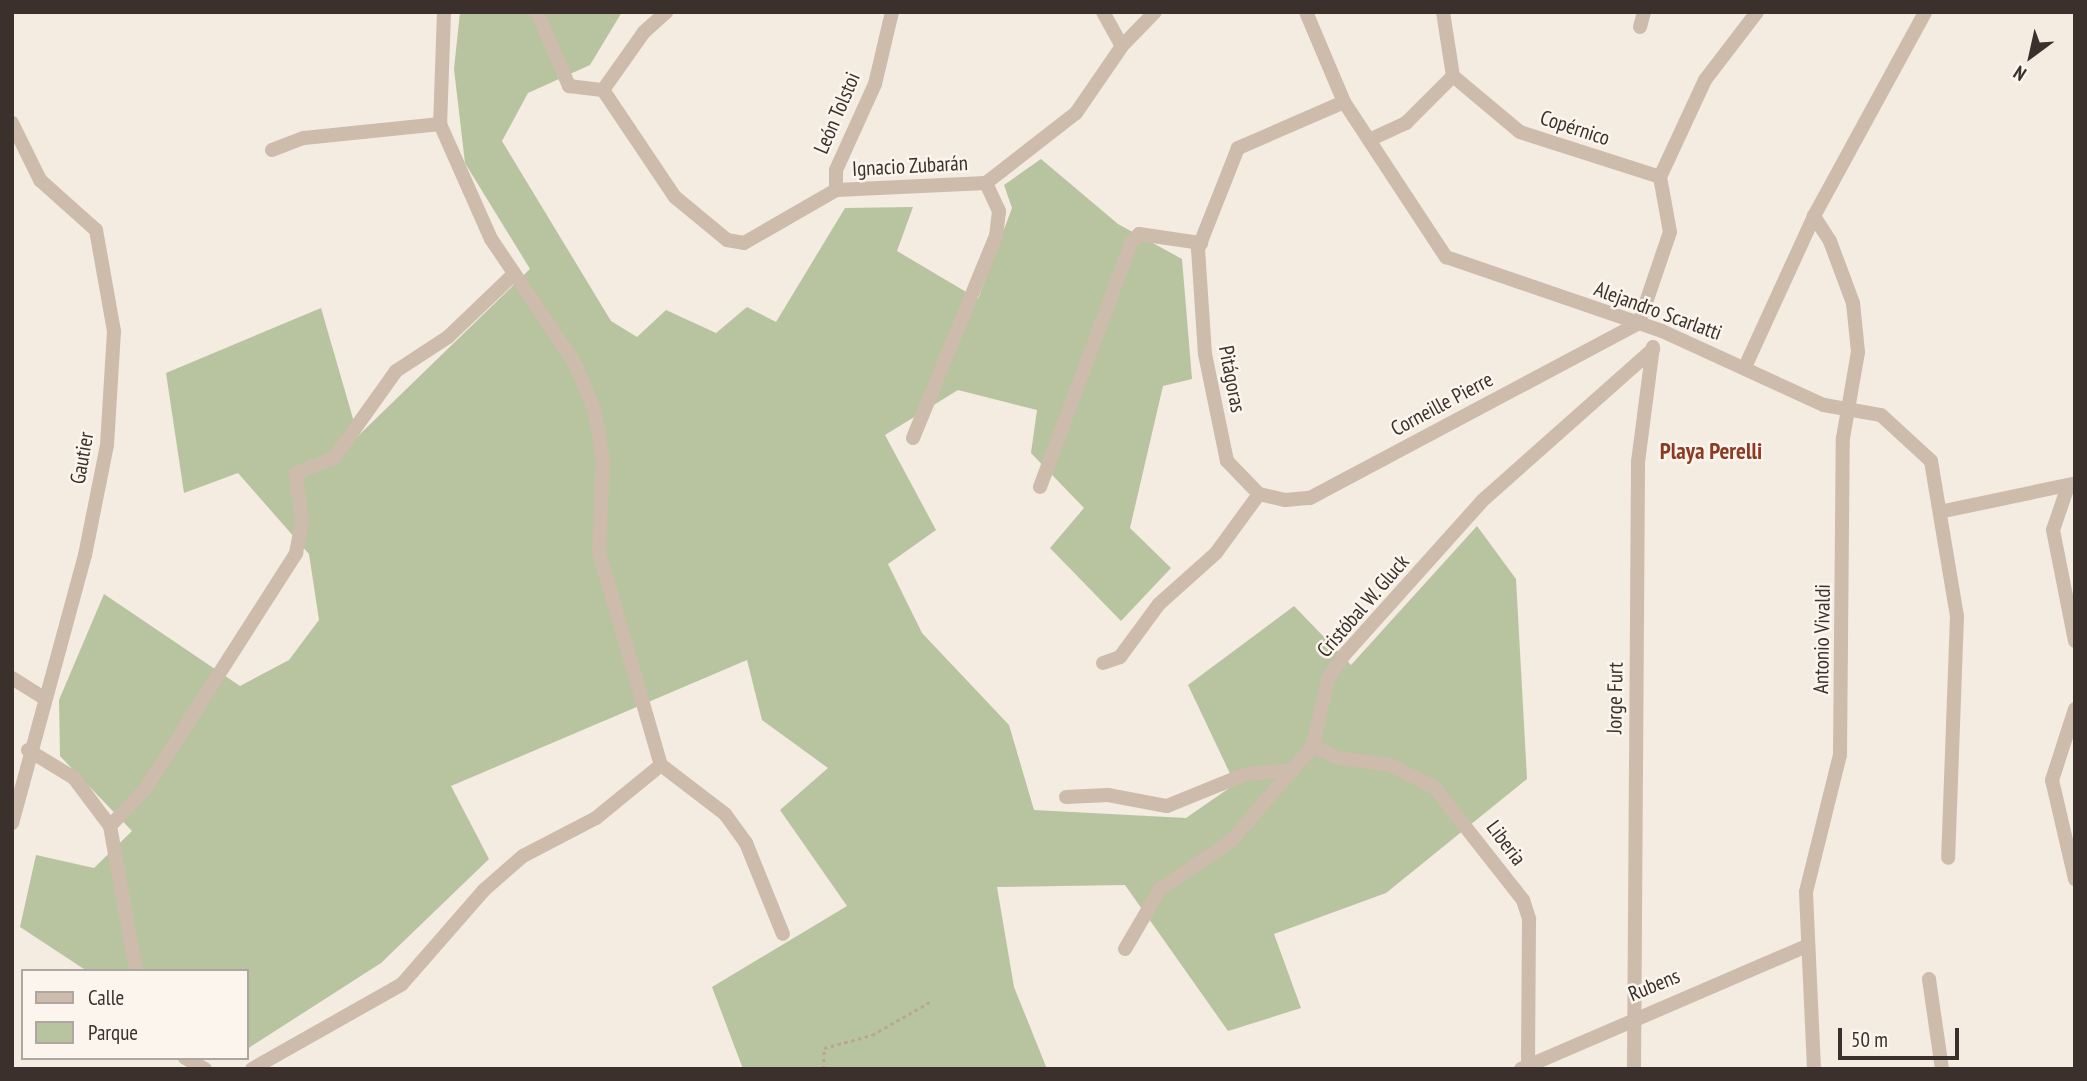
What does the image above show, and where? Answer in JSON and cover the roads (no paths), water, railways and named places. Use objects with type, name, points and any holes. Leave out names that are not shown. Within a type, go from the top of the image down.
[{"type":"street","points":[[444,12],[440,124],[478,215],[514,274],[575,363],[595,412],[603,461],[599,552],[661,765],[725,814],[746,843],[783,934]]},
{"type":"street","points":[[537,12],[569,86],[603,89],[644,32],[666,12]]},
{"type":"street","name":"León Tolstoi","points":[[835,190],[835,170],[875,84],[892,12]]},
{"type":"street","points":[[1103,12],[1122,46]]},
{"type":"street","name":"Ignacio Zubarán","points":[[603,89],[618,103],[657,177],[727,240],[760,239],[800,205],[835,190],[986,183],[1010,168],[1076,113],[1122,46],[1155,12]]},
{"type":"street","name":"Alejandro Scarlatti","points":[[1306,12],[1344,102],[1446,257],[1662,331],[1844,410],[1881,415],[1916,443],[1931,461],[1944,511],[1957,616],[1948,858]]},
{"type":"street","points":[[1369,140],[1406,123],[1452,76],[1443,12]]},
{"type":"street","points":[[1640,27],[1644,12]]},
{"type":"street","points":[[1639,323],[1670,232],[1660,177],[1705,80],[1756,12]]},
{"type":"street","points":[[1745,368],[1814,216],[1925,12]]},
{"type":"street","name":"Copérnico","points":[[1452,76],[1520,132],[1660,177]]},
{"type":"street","name":"Pitágoras","points":[[1259,494],[1227,461],[1197,288],[1201,243],[1238,148],[1344,102]]},
{"type":"street","name":"Gautier","points":[[12,123],[40,180],[96,230],[114,331],[99,488],[28,750],[12,823]]},
{"type":"street","points":[[272,150],[304,138],[440,124]]},
{"type":"street","points":[[913,438],[996,236],[999,211],[986,183]]},
{"type":"street","name":"Antonio Vivaldi","points":[[1814,216],[1853,303],[1858,352],[1844,410],[1840,755],[1809,872],[1806,946],[1814,1069]]},
{"type":"street","points":[[1040,486],[1131,243],[1139,234],[1201,243]]},
{"type":"street","points":[[110,826],[146,788],[296,553],[302,523],[296,473],[334,458],[388,379],[447,337],[514,274]]},
{"type":"street","name":"Corneille Pierre","points":[[1259,494],[1310,498],[1639,323]]},
{"type":"street","name":"Jorge Furt","points":[[1634,1069],[1632,1016],[1638,461],[1653,349],[1662,331]]},
{"type":"street","name":"Cristóbal W. Gluck","points":[[1125,949],[1160,889],[1231,841],[1313,746],[1328,679],[1344,655],[1482,501],[1653,349]]},
{"type":"street","points":[[1944,511],[2071,485]]},
{"type":"street","points":[[2071,485],[2053,530],[2074,637]]},
{"type":"street","points":[[1103,663],[1120,657],[1159,604],[1216,554],[1259,494]]},
{"type":"street","points":[[12,678],[43,697]]},
{"type":"street","points":[[2075,709],[2052,780],[2075,879]]},
{"type":"street","name":"Liberia","points":[[1313,746],[1339,758],[1390,765],[1434,787],[1523,900],[1529,919],[1525,1065]]},
{"type":"street","points":[[28,750],[74,778],[110,826],[136,969]]},
{"type":"street","points":[[253,1069],[402,984],[484,890],[523,856],[596,818],[661,765]]},
{"type":"street","points":[[1066,797],[1108,795],[1167,806],[1246,774],[1293,770]]},
{"type":"street","name":"Rubens","points":[[1525,1065],[1632,1016],[1806,946]]},
{"type":"street","points":[[1929,979],[1942,1069]]},
{"type":"street","points":[[189,1060],[205,1069]]},
{"type":"district","name":"Playa Perelli","points":[[1711,451]]}]
